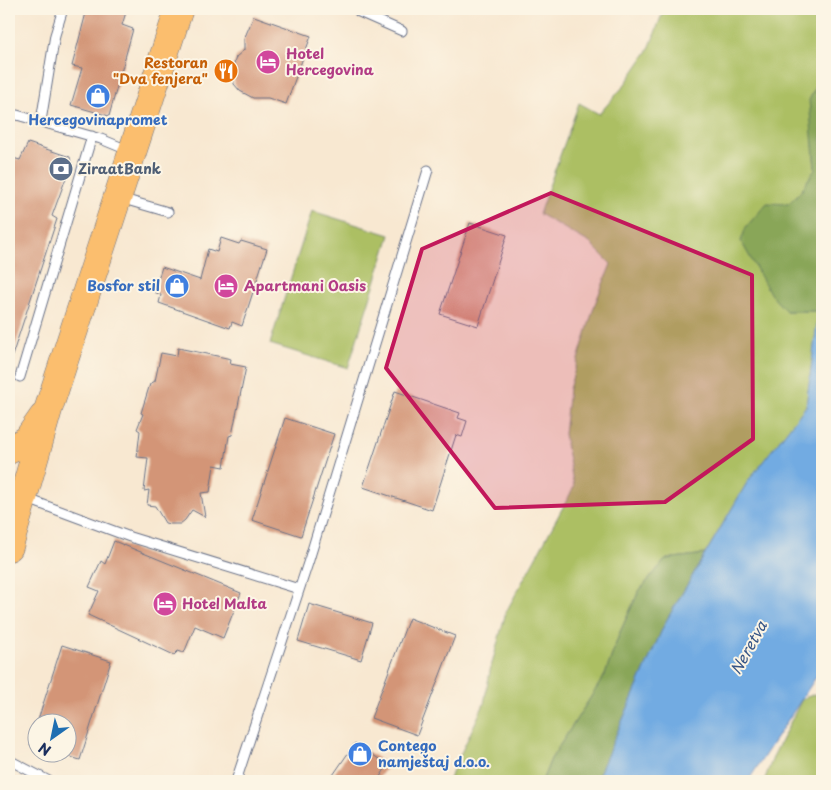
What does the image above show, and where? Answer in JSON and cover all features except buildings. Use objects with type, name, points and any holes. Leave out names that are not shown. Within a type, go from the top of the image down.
[{"type":"main road","points":[[9,547],[48,410],[179,9]]},
{"type":"main road","points":[[9,450],[26,440],[48,410]]},
{"type":"lane","points":[[41,121],[55,35],[63,9]]},
{"type":"lane","points":[[358,9],[358,12],[402,31]]},
{"type":"lane","points":[[9,115],[17,114],[92,136],[132,152]]},
{"type":"lane","points":[[20,377],[92,136]]},
{"type":"lane","points":[[236,781],[299,589],[428,170]]},
{"type":"lane","points":[[117,198],[168,212]]},
{"type":"lane","points":[[23,497],[130,537],[299,589]]},
{"type":"lane","points":[[10,764],[49,781]]},
{"type":"highlighted area","points":[[551,193],[752,275],[753,439],[665,502],[495,508],[386,368],[422,249]]},
{"type":"green space","points":[[664,9],[822,9],[822,75],[810,100],[815,169],[801,191],[788,204],[786,311],[819,311],[806,406],[748,481],[705,554],[666,559],[639,591],[620,632],[605,675],[551,759],[542,781],[448,781],[484,704],[490,671],[506,612],[574,487],[564,434],[569,389],[595,304],[611,264],[590,243],[539,214],[579,103],[599,114],[623,87],[649,49]]},
{"type":"green space","points":[[822,75],[822,286],[819,311],[786,311],[771,295],[741,241],[746,227],[767,203],[788,204],[801,191],[815,169],[809,100]]},
{"type":"green space","points":[[312,211],[390,235],[348,368],[270,344]]},
{"type":"green space","points":[[705,554],[665,623],[596,781],[542,781],[551,759],[605,675],[620,632],[639,591],[666,559]]},
{"type":"green space","points":[[822,688],[822,781],[764,781],[774,755],[802,699],[820,692]]},
{"type":"water","name":"Neretva","points":[[822,286],[822,668],[748,781],[596,781],[665,623],[748,481],[806,406]]},
{"type":"place","name":"Hotel Hercegovina","points":[[268,62]]},
{"type":"place","name":"Restoran \"Dva fenjera\"","points":[[226,71]]},
{"type":"place","name":"Hercegovinapromet","points":[[98,96]]},
{"type":"place","name":"ZiraatBank","points":[[61,169]]},
{"type":"place","name":"Bosfor stil","points":[[177,286]]},
{"type":"place","name":"Apartmani Oasis","points":[[226,286]]},
{"type":"place","name":"Hotel Malta","points":[[165,604]]},
{"type":"place","name":"Contego namještaj d.o.o.","points":[[360,754]]}]
